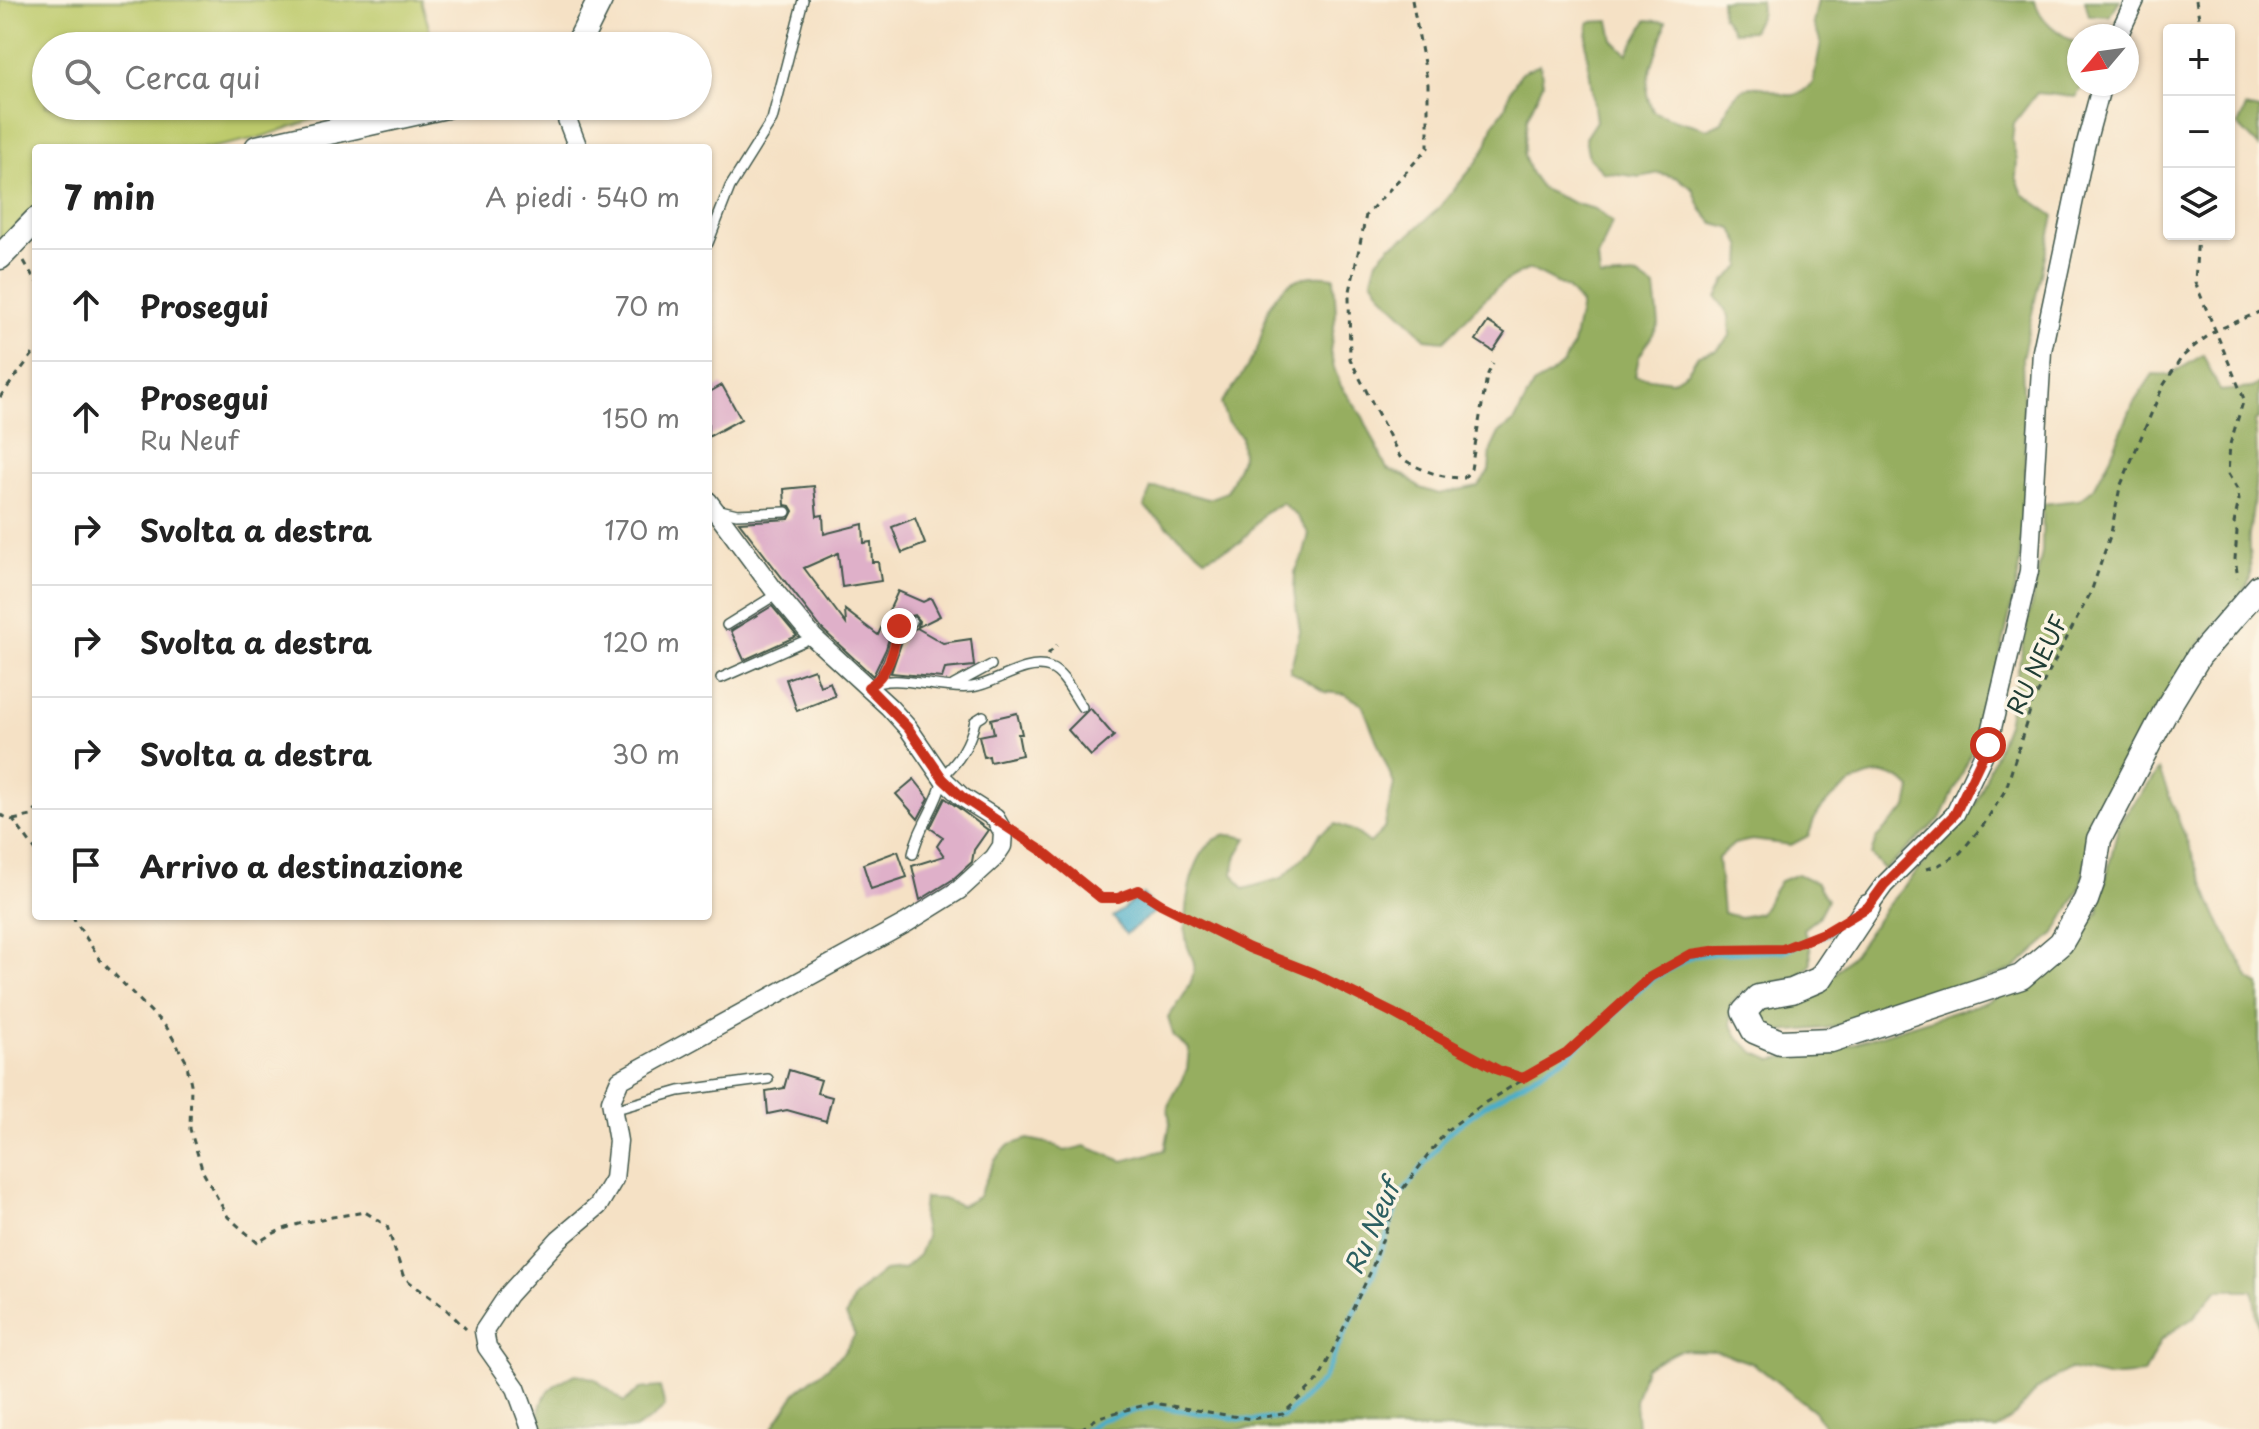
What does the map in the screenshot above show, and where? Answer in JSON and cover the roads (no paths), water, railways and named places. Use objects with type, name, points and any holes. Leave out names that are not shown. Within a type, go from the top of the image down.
[{"type":"street","points":[[584,32],[600,0]]},
{"type":"street","points":[[2124,24],[2135,0]]},
{"type":"street","points":[[2099,96],[2042,351],[2029,571],[1988,745],[1955,814],[1884,885],[1820,979],[1792,991],[1758,997],[1744,1012],[1754,1031],[1780,1042],[1831,1040],[2021,977],[2061,943],[2086,900],[2093,880],[2099,839],[2169,705],[2199,656],[2251,596]]},
{"type":"street","points":[[275,144],[383,120]]},
{"type":"street","points":[[567,120],[576,144]]},
{"type":"street","points":[[0,257],[32,224]]},
{"type":"street","points":[[531,1429],[516,1388],[487,1347],[484,1331],[508,1295],[559,1239],[598,1206],[614,1179],[618,1141],[611,1101],[620,1080],[906,923],[959,890],[994,858],[1002,846],[1003,832],[995,818],[962,797],[942,778],[874,684],[813,637],[712,507]]},
{"type":"lane","points":[[712,233],[730,187],[772,120],[803,0]]},
{"type":"lane","points":[[712,505],[737,514],[786,512]]},
{"type":"lane","points":[[727,625],[777,594]]},
{"type":"lane","points":[[912,622],[899,626],[893,651],[874,684],[951,687],[989,683],[1033,667],[1046,667],[1057,672],[1082,707]]},
{"type":"lane","points":[[721,678],[813,637]]},
{"type":"lane","points":[[951,687],[991,665]]},
{"type":"lane","points":[[913,854],[916,838],[934,810],[942,778],[957,763],[972,735],[975,721],[983,716]]},
{"type":"lane","points":[[613,1110],[679,1091],[768,1079]]},
{"type":"water","points":[[1143,894],[1156,911],[1126,934],[1113,917]]},
{"type":"waterway","name":"Ru Neuf","points":[[1086,1429],[1100,1420],[1153,1406],[1251,1421],[1284,1417],[1322,1381],[1374,1272],[1401,1195],[1449,1132],[1487,1104],[1569,1055],[1652,979],[1692,956],[1783,951],[1827,934],[1845,923]]}]
